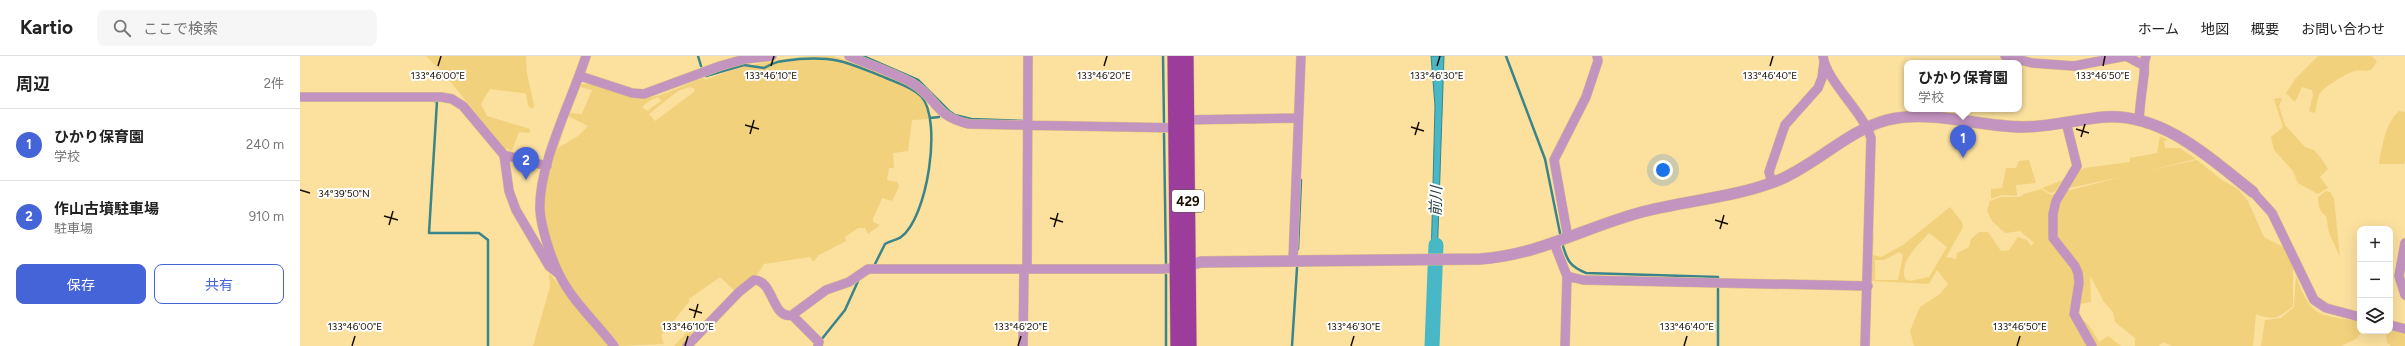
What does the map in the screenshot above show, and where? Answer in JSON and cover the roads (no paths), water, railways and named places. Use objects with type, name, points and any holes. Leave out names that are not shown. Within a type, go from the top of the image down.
[{"type":"highway","name":"429","points":[[1175,56],[1181,124],[1183,266],[1189,346]]},
{"type":"highway","name":"429","points":[[1181,124],[1186,56]]},
{"type":"highway","name":"429","points":[[1178,346],[1183,266]]},
{"type":"street","points":[[586,56],[547,166],[540,210],[542,224],[559,274],[573,296],[614,346]]},
{"type":"street","points":[[580,76],[632,93],[644,94],[720,66],[745,59],[772,56]]},
{"type":"street","points":[[849,56],[913,84],[950,119],[969,124],[1181,124],[1298,118]]},
{"type":"street","points":[[1023,346],[1029,125],[1028,56]]},
{"type":"street","points":[[1293,261],[1301,56]]},
{"type":"street","points":[[1565,346],[1567,276],[1554,160],[1586,97],[1598,61],[1597,56]]},
{"type":"street","points":[[2005,56],[2020,60]]},
{"type":"street","points":[[2022,60],[2032,63],[2074,66],[2126,56],[2142,65],[2145,73],[2141,89],[2138,120]]},
{"type":"street","points":[[2142,65],[2146,56]]},
{"type":"street","points":[[1772,183],[1769,172],[1785,125],[1818,88],[1822,78],[1823,59]]},
{"type":"street","points":[[1823,59],[1839,88],[1868,127],[1871,138],[1868,286],[1865,346]]},
{"type":"street","points":[[300,97],[447,97],[462,106],[504,155],[509,191],[516,210],[549,266],[559,274]]},
{"type":"street","points":[[687,346],[739,292],[754,280],[759,281],[769,290],[781,313],[785,316],[792,315],[826,290],[849,282],[868,269],[1025,270],[1183,266],[1201,262],[1422,260],[1509,256],[1562,241],[1644,211],[1772,183],[1802,169],[1868,127],[1897,118],[1916,117],[2012,126],[2106,117],[2138,120],[2158,126],[2178,137],[2253,192],[2272,214],[2314,300],[2326,308],[2357,316]]},
{"type":"street","points":[[2066,122],[2077,166],[2056,201],[2053,214],[2053,238],[2075,266],[2078,273],[2079,283],[2074,314],[2092,346]]},
{"type":"street","points":[[504,155],[547,166]]},
{"type":"street","points":[[2405,243],[2399,276],[2405,295]]},
{"type":"street","points":[[1567,276],[1582,280],[1868,286]]},
{"type":"street","points":[[792,315],[819,342],[818,346]]},
{"type":"street","points":[[2393,326],[2405,329]]},
{"type":"water","points":[[1431,56],[1444,56],[1437,262],[1431,262],[1435,106]]},
{"type":"waterway","points":[[698,56],[701,66]]},
{"type":"waterway","points":[[863,56],[918,80],[949,111],[955,115],[971,119],[1025,121]]},
{"type":"waterway","points":[[1163,56],[1164,123]]},
{"type":"waterway","points":[[1506,56],[1545,159],[1561,238]]},
{"type":"waterway","points":[[706,76],[744,65],[764,68],[777,62],[799,59],[813,58],[835,60],[863,69],[905,86],[921,96],[928,108],[931,126],[929,169],[925,191],[918,211],[910,227],[901,237],[885,244],[875,264]]},
{"type":"waterway","points":[[434,101],[437,101],[429,233],[479,233],[488,240],[488,346]]},
{"type":"waterway","points":[[930,118],[939,117]]},
{"type":"waterway","points":[[1164,134],[1166,264]]},
{"type":"waterway","points":[[1298,249],[1301,180]]},
{"type":"waterway","points":[[1562,243],[1565,254],[1572,265],[1586,273],[1718,278]]},
{"type":"waterway","name":"前川","points":[[1432,346],[1436,245]]},
{"type":"waterway","points":[[1292,346],[1297,268]]},
{"type":"waterway","points":[[1166,275],[1166,346]]},
{"type":"waterway","points":[[821,340],[845,310],[859,279]]},
{"type":"waterway","points":[[1718,289],[1718,346]]},
{"type":"place","name":"ひかり保育園","points":[[1963,158]]},
{"type":"place","name":"作山古墳駐車場","points":[[526,180]]}]
